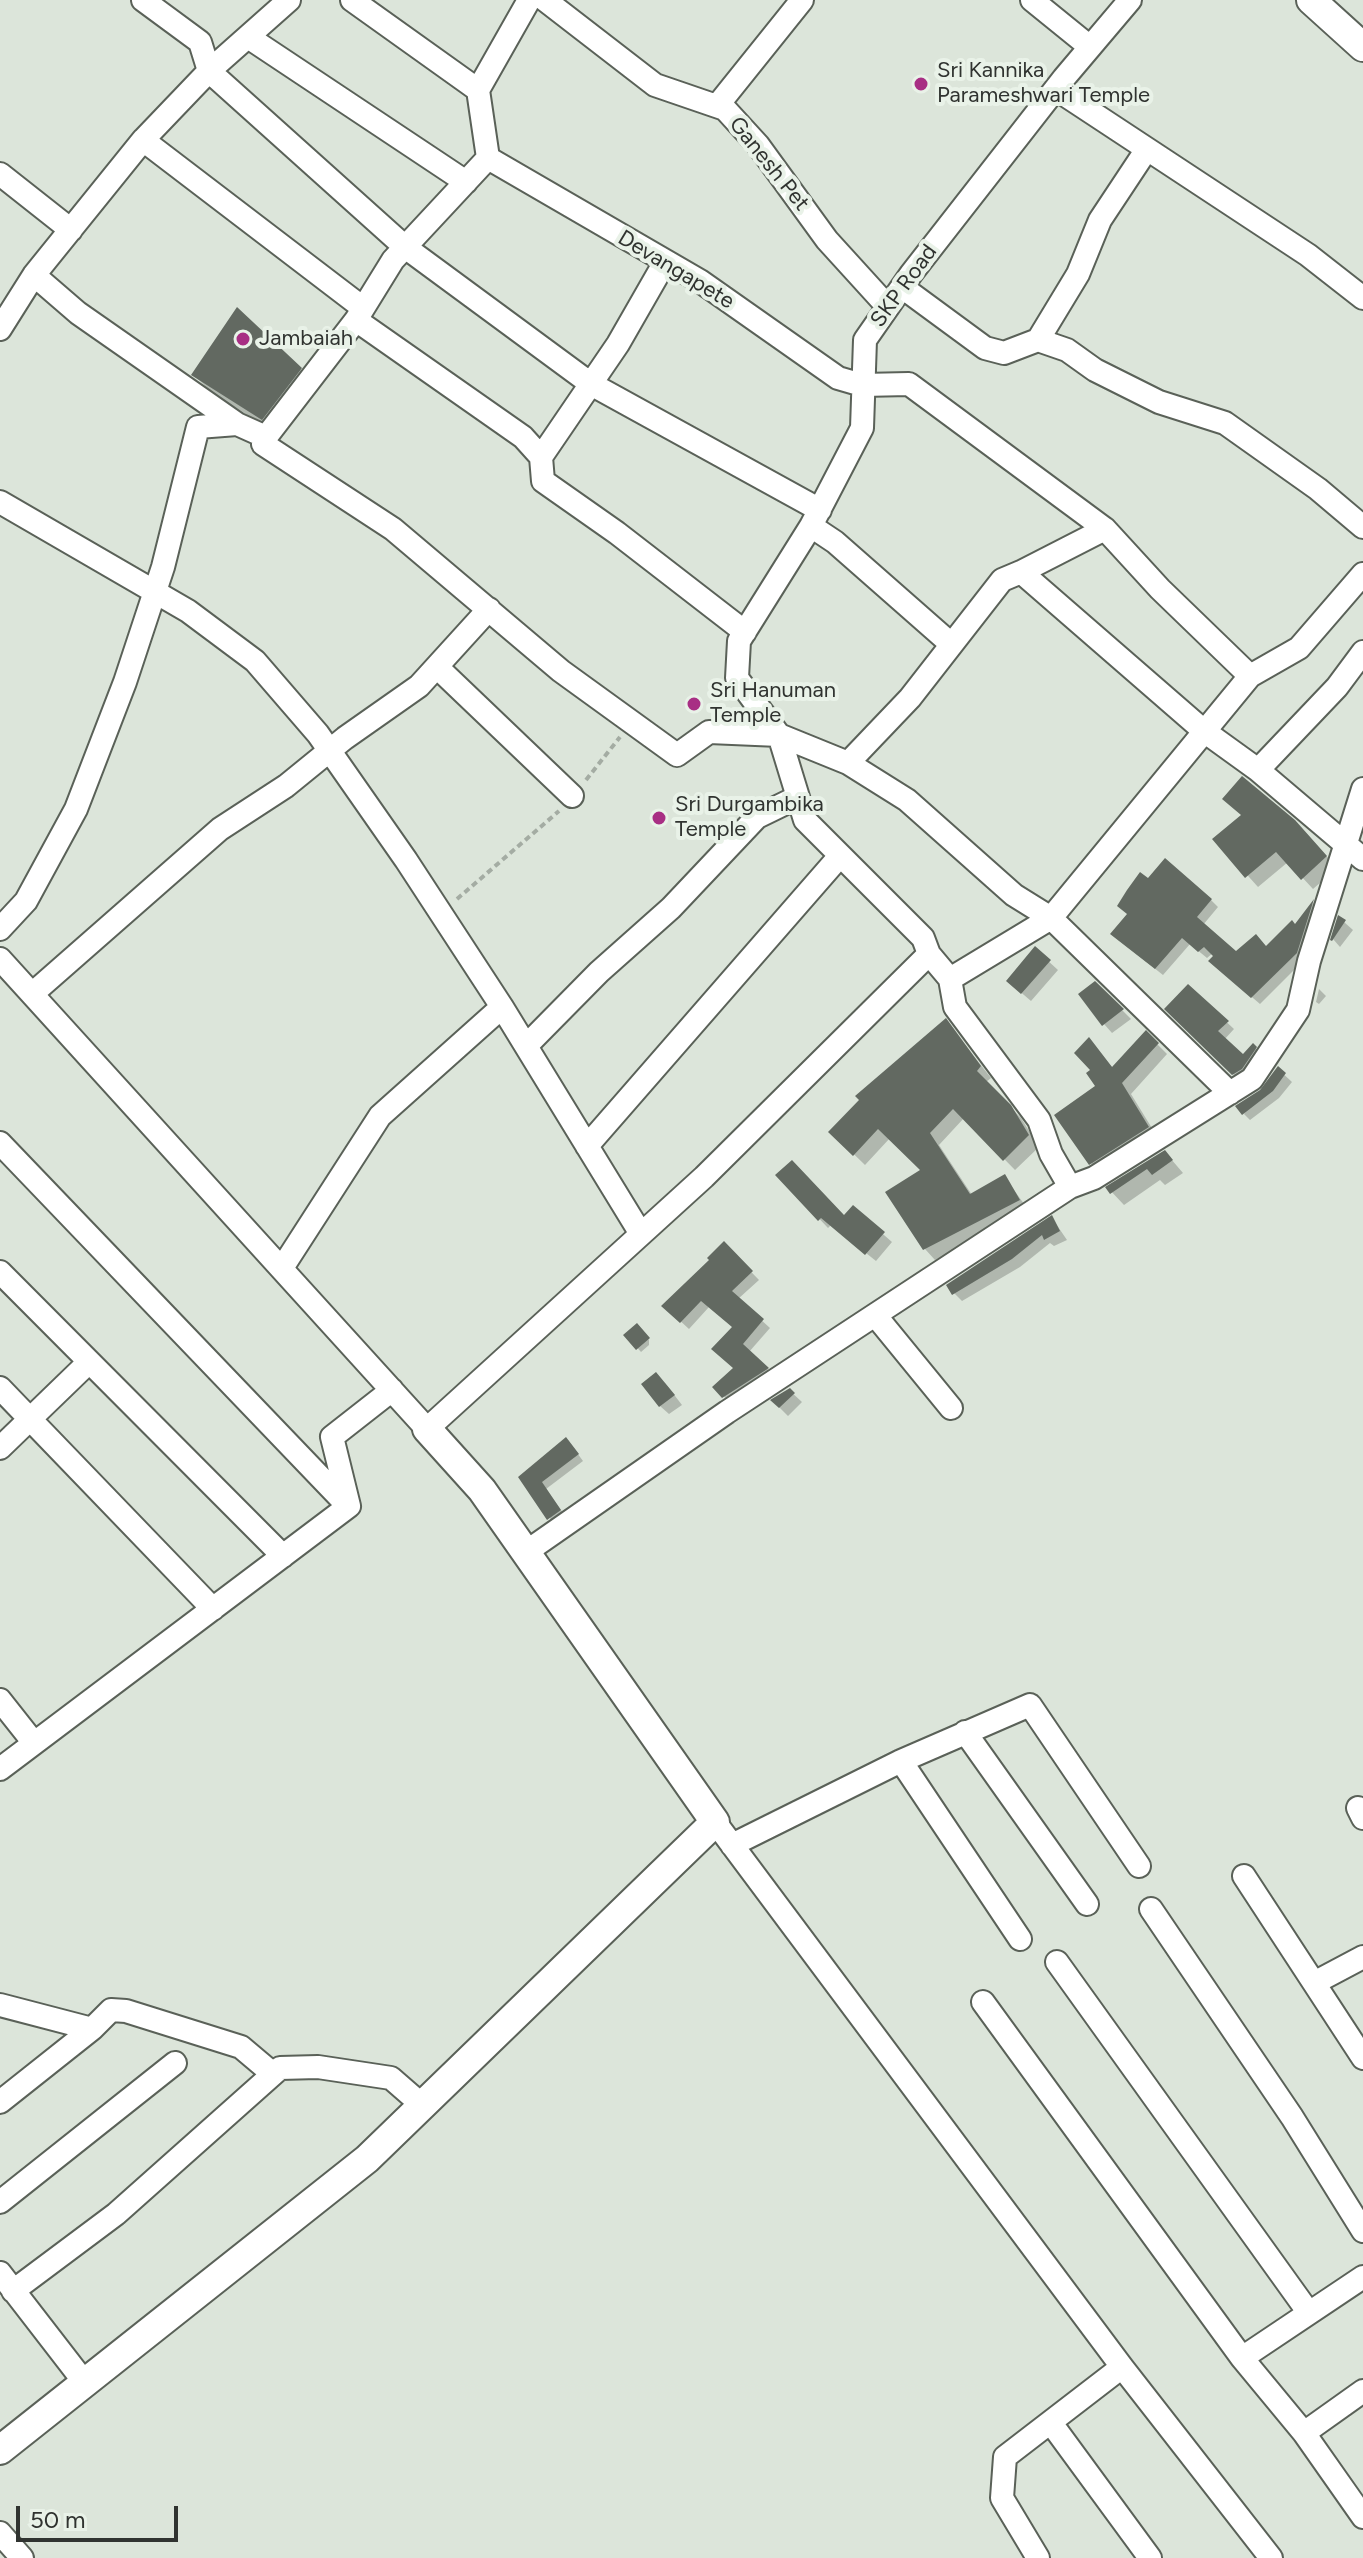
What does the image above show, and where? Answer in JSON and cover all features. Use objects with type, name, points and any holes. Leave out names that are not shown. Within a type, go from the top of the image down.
[{"type":"street","points":[[143,0],[200,42],[209,71],[405,247],[591,384],[815,518],[835,542],[951,644]]},
{"type":"street","points":[[0,329],[34,275],[143,140],[209,71],[289,0]]},
{"type":"street","points":[[352,0],[478,90]]},
{"type":"street","points":[[529,0],[478,90],[488,158],[405,247],[263,444],[393,529],[561,671],[677,755],[709,732],[779,735],[848,763],[907,800],[1014,895],[1051,918],[1230,1093]]},
{"type":"street","name":"Ganesh Pet","points":[[545,0],[655,85],[725,109],[758,145],[827,240],[888,307]]},
{"type":"street","points":[[717,106],[802,0]]},
{"type":"street","points":[[1032,0],[1090,47]]},
{"type":"street","name":"SKP Road","points":[[779,735],[737,678],[739,641],[815,518],[862,428],[865,340],[902,287],[1056,89],[1130,0]]},
{"type":"street","points":[[1311,0],[1363,47]]},
{"type":"street","points":[[248,37],[466,182]]},
{"type":"street","points":[[1056,89],[1308,255],[1363,298]]},
{"type":"street","points":[[143,140],[359,314],[523,437],[541,457],[543,481],[617,533],[745,632]]},
{"type":"street","points":[[902,287],[985,348],[1004,353],[1038,340],[1078,274],[1100,220],[1147,149]]},
{"type":"street","name":"Devangapete","points":[[488,158],[700,281],[838,378],[862,385]]},
{"type":"street","points":[[0,174],[71,230]]},
{"type":"street","points":[[541,457],[591,384],[665,262]]},
{"type":"street","points":[[34,275],[78,313],[237,424],[266,437]]},
{"type":"street","points":[[1038,340],[1067,350],[1095,370],[1159,402],[1225,423],[1307,481],[1363,527]]},
{"type":"street","points":[[862,385],[909,384],[1105,529],[1160,589],[1250,676]]},
{"type":"street","points":[[0,929],[26,901],[76,809],[155,592],[198,427],[237,424]]},
{"type":"street","points":[[0,502],[188,611],[255,661],[329,750],[438,910],[502,1007],[641,1234]]},
{"type":"street","points":[[848,763],[910,698],[1002,580],[1105,529]]},
{"type":"street","points":[[1021,572],[1204,731],[1258,770],[1354,852]]},
{"type":"street","points":[[950,979],[1051,918],[1250,676],[1299,648],[1363,574]]},
{"type":"street","points":[[32,994],[220,829],[286,786],[329,750],[419,686],[489,609]]},
{"type":"street","points":[[1258,770],[1337,687],[1363,652]]},
{"type":"street","points":[[437,667],[572,796]]},
{"type":"street","points":[[779,735],[805,820],[923,938],[929,954],[950,979],[955,1007],[1039,1120],[1051,1154],[1070,1187]]},
{"type":"street","points":[[526,1552],[727,1412],[1070,1187],[1094,1178],[1252,1079],[1298,1010],[1309,961],[1354,852],[1363,789]]},
{"type":"street","points":[[526,1046],[599,972],[671,908],[757,817],[798,797]]},
{"type":"street","points":[[587,1146],[839,857]]},
{"type":"street","points":[[427,1429],[704,1177],[929,954]]},
{"type":"street","points":[[5,973],[32,994],[482,1490],[715,1822],[1122,2367],[1271,2558]]},
{"type":"street","points":[[282,1268],[380,1116],[502,1007]]},
{"type":"street","points":[[0,1143],[349,1506]]},
{"type":"street","points":[[0,1272],[283,1556]]},
{"type":"street","points":[[875,1315],[951,1408]]},
{"type":"street","points":[[0,1448],[89,1362]]},
{"type":"street","points":[[0,1388],[213,1609]]},
{"type":"street","points":[[349,1506],[332,1437],[392,1390]]},
{"type":"street","points":[[0,1769],[349,1506]]},
{"type":"street","points":[[0,1700],[34,1743]]},
{"type":"street","points":[[732,1845],[901,1761],[1030,1705],[1139,1866]]},
{"type":"street","points":[[965,1732],[1087,1904]]},
{"type":"street","points":[[901,1761],[1020,1939]]},
{"type":"street","points":[[0,2450],[367,2159],[715,1822]]},
{"type":"street","points":[[1244,1876],[1363,2058]]},
{"type":"street","points":[[1151,1909],[1292,2117],[1363,2231]]},
{"type":"street","points":[[1314,1983],[1363,1957]]},
{"type":"street","points":[[1057,1962],[1309,2313]]},
{"type":"street","points":[[983,2002],[1242,2358],[1304,2433],[1363,2517]]},
{"type":"street","points":[[0,2005],[92,2029]]},
{"type":"street","points":[[0,2102],[92,2029],[111,2010],[126,2011],[241,2047],[273,2074]]},
{"type":"street","points":[[0,2202],[175,2063]]},
{"type":"street","points":[[85,2383],[7,2282],[116,2214],[280,2068],[318,2067],[391,2078],[422,2105]]},
{"type":"street","points":[[1242,2358],[1363,2277]]},
{"type":"street","points":[[1038,2558],[1002,2498],[1005,2457],[1122,2367]]},
{"type":"street","points":[[1304,2433],[1363,2391]]},
{"type":"street","points":[[1051,2423],[1150,2558]]},
{"type":"street","points":[[0,2533],[22,2558]]},
{"type":"path","points":[[438,910],[461,896],[553,818],[631,722]]},
{"type":"building","name":"Jambaiah","points":[[237,307],[302,368],[262,420],[191,375]]},
{"type":"building","points":[[1242,776],[1295,820],[1327,856],[1301,880],[1276,852],[1245,878],[1212,839],[1241,815],[1222,799]]},
{"type":"building","points":[[1165,858],[1212,899],[1197,917],[1236,951],[1256,934],[1266,946],[1292,920],[1295,924],[1314,899],[1297,953],[1251,998],[1208,961],[1213,956],[1204,947],[1198,952],[1182,938],[1155,969],[1110,934],[1127,914],[1117,906],[1140,872],[1148,878]]},
{"type":"building","points":[[1338,915],[1346,920],[1332,941],[1330,940]]},
{"type":"building","points":[[1035,946],[1051,960],[1021,994],[1006,981]]},
{"type":"building","points":[[1095,981],[1124,1009],[1102,1026],[1078,994]]},
{"type":"building","points":[[1188,984],[1229,1021],[1218,1031],[1243,1054],[1253,1043],[1257,1047],[1242,1069],[1232,1075],[1164,1009]]},
{"type":"building","points":[[946,1018],[981,1066],[977,1071],[1011,1105],[1029,1135],[1003,1161],[953,1109],[930,1133],[970,1194],[1005,1174],[1020,1200],[923,1250],[885,1192],[920,1170],[878,1129],[853,1156],[828,1132],[859,1100],[855,1096]]},
{"type":"building","points":[[1146,1030],[1159,1043],[1122,1083],[1149,1127],[1089,1165],[1054,1115],[1095,1086],[1086,1073],[1090,1070],[1074,1053],[1089,1037],[1112,1067]]},
{"type":"building","points":[[1278,1066],[1286,1073],[1273,1091],[1242,1115],[1235,1106],[1260,1090]]},
{"type":"building","points":[[1165,1150],[1173,1160],[1152,1175],[1147,1169],[1110,1194],[1105,1187]]},
{"type":"building","points":[[792,1160],[844,1215],[853,1205],[885,1232],[865,1255],[821,1218],[818,1221],[775,1175]]},
{"type":"building","points":[[1052,1215],[1060,1231],[1044,1240],[1042,1235],[1012,1259],[952,1295],[946,1285]]},
{"type":"building","points":[[724,1241],[753,1271],[732,1291],[764,1319],[743,1344],[769,1368],[722,1398],[712,1387],[733,1368],[711,1349],[732,1327],[701,1301],[680,1323],[661,1306],[709,1260],[707,1258]]},
{"type":"building","points":[[637,1323],[650,1338],[636,1350],[623,1335]]},
{"type":"building","points":[[656,1372],[675,1395],[659,1407],[641,1384]]},
{"type":"building","points":[[790,1388],[795,1393],[779,1408],[770,1400]]},
{"type":"building","points":[[566,1437],[579,1454],[542,1482],[561,1510],[547,1520],[518,1477]]},
{"type":"place","name":"Sri Kannika Parameshwari Temple","points":[[921,84]]},
{"type":"place","name":"Jambaiah","points":[[243,339]]},
{"type":"place","name":"Sri Hanuman Temple","points":[[694,704]]},
{"type":"place","name":"Sri Durgambika Temple","points":[[659,818]]}]
